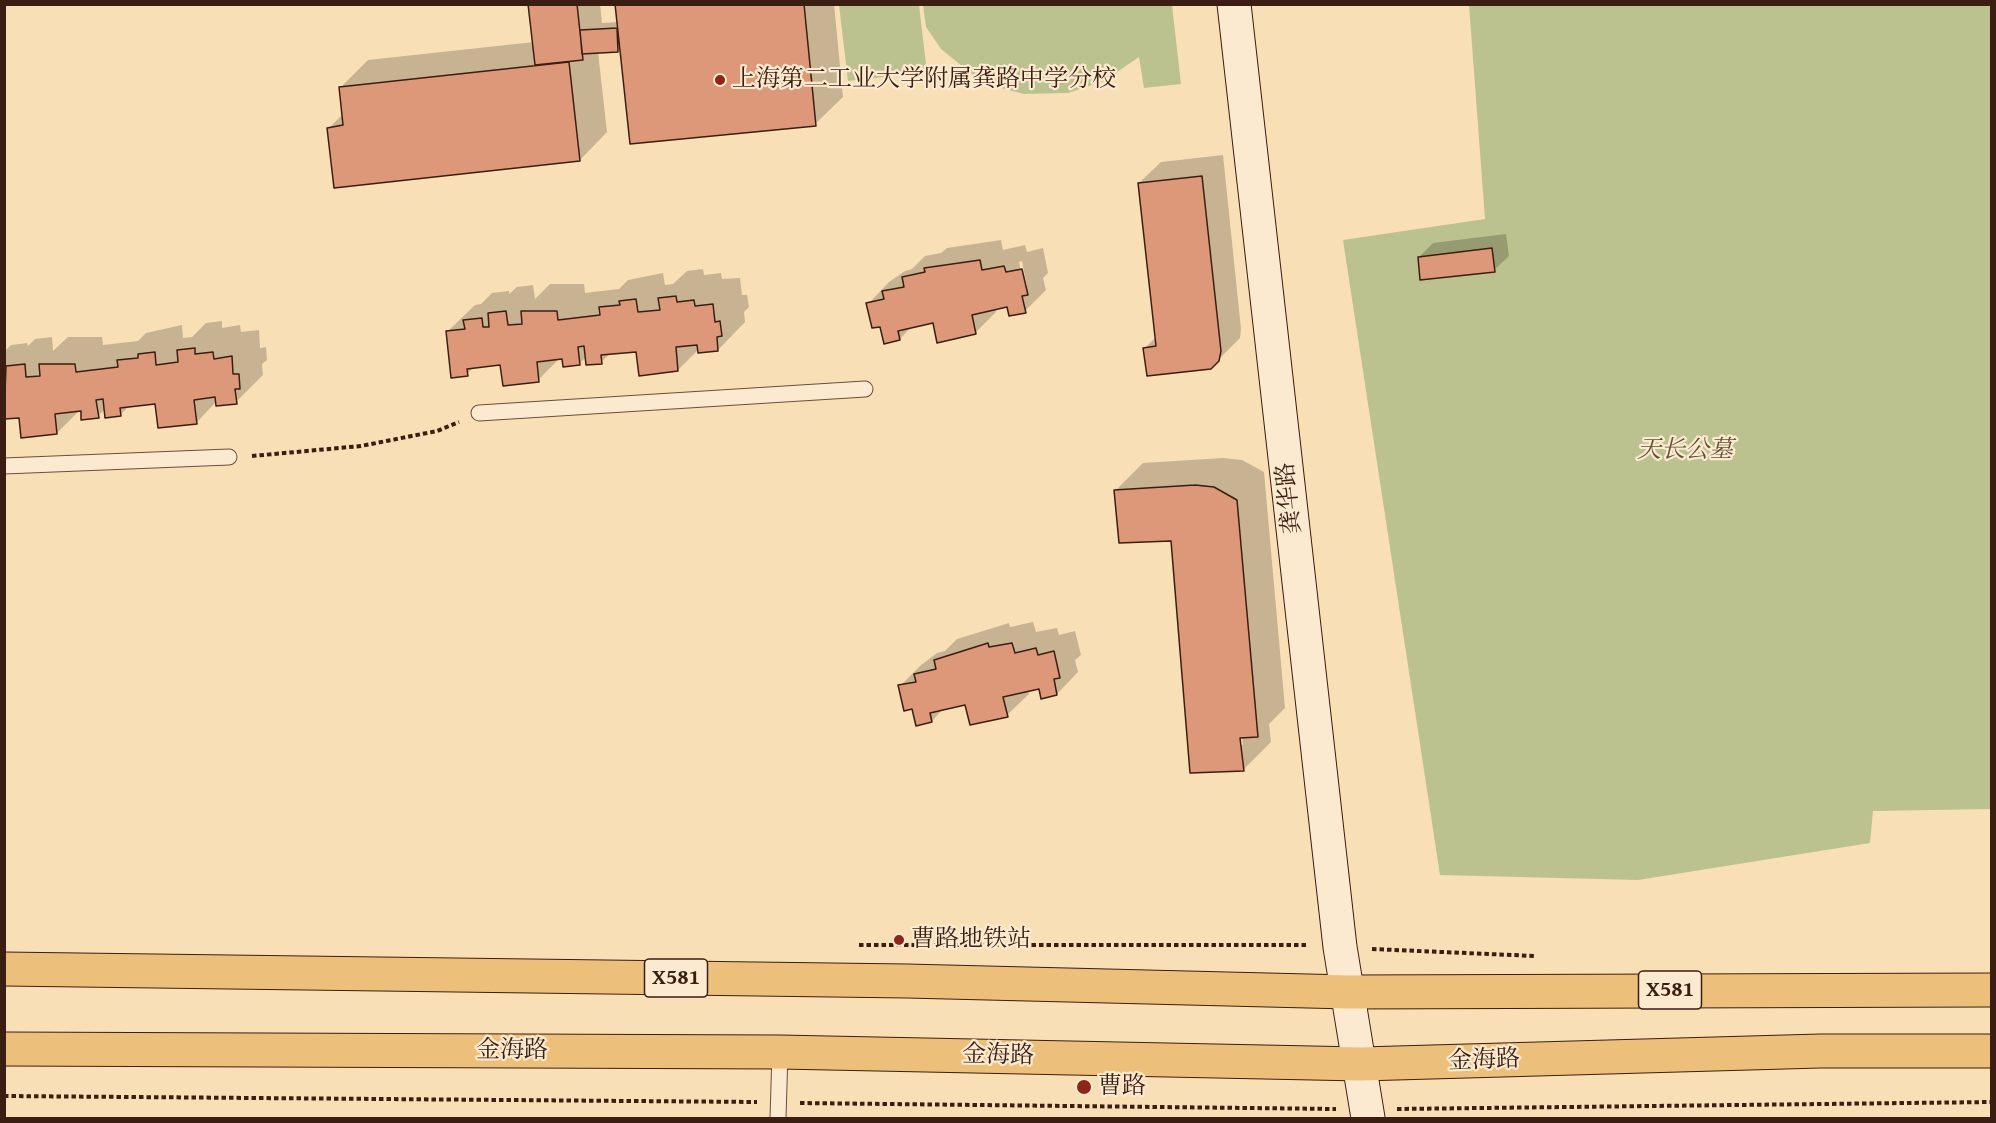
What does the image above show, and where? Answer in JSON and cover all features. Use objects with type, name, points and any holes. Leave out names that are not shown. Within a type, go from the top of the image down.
[{"type":"main road","name":"X581","points":[[4,969],[907,981],[1348,992],[1992,990]]},
{"type":"main road","name":"金海路","points":[[4,1049],[780,1052],[1360,1064],[1820,1051],[1992,1051]]},
{"type":"street","name":"龚华路","points":[[1234,4],[1340,947],[1367,1114]]},
{"type":"lane","points":[[479,413],[865,389]]},
{"type":"lane","points":[[4,466],[229,456]]},
{"type":"lane","points":[[778,1119],[780,1052]]},
{"type":"path","points":[[229,456],[294,454],[361,446],[437,431],[479,413]]},
{"type":"path","points":[[4,1096],[778,1102],[1367,1114],[1992,1101]]},
{"type":"green space","points":[[839,5],[919,5],[927,72],[848,81]]},
{"type":"green space","points":[[923,5],[1172,5],[1181,84],[1144,88],[1139,57],[1104,81],[1068,93],[1024,94],[1001,88],[978,79],[941,49],[926,27]]},
{"type":"green space","name":"天长公墓","points":[[1469,5],[1991,5],[1991,809],[1873,811],[1870,843],[1638,880],[1440,875],[1343,240],[1485,219]]},
{"type":"building","points":[[528,4],[577,4],[583,60],[535,65]]},
{"type":"building","points":[[615,4],[804,4],[816,126],[630,144]]},
{"type":"building","points":[[617,28],[618,52],[582,54],[580,30]]},
{"type":"building","points":[[569,62],[580,161],[334,188],[327,128],[343,125],[339,87]]},
{"type":"building","points":[[1202,176],[1221,351],[1219,361],[1211,369],[1147,376],[1143,348],[1156,346],[1138,183]]},
{"type":"building","points":[[1492,248],[1495,272],[1420,280],[1418,257]]},
{"type":"building","points":[[980,260],[982,270],[1004,266],[1006,272],[1022,269],[1028,295],[1022,296],[1026,313],[1009,316],[1007,307],[972,315],[976,334],[937,343],[933,323],[898,331],[900,340],[884,344],[880,327],[872,328],[866,303],[884,299],[882,291],[904,287],[902,277],[925,272],[924,268]]},
{"type":"building","points":[[676,296],[677,302],[694,300],[695,306],[713,304],[715,322],[720,321],[722,336],[717,337],[718,351],[698,353],[697,345],[676,347],[678,371],[639,376],[636,352],[601,355],[602,364],[586,365],[584,346],[578,347],[580,365],[563,367],[562,359],[537,362],[539,382],[503,386],[500,365],[467,369],[468,376],[451,378],[446,331],[465,329],[463,320],[482,318],[483,327],[489,327],[488,313],[506,311],[508,325],[522,324],[521,311],[557,311],[558,320],[600,315],[599,307],[620,305],[619,301],[636,299],[638,312],[660,310],[658,298]]},
{"type":"building","points":[[195,348],[195,354],[213,352],[214,359],[232,356],[233,374],[239,374],[240,389],[235,389],[237,404],[216,406],[215,397],[194,400],[197,424],[158,428],[155,404],[120,408],[121,416],[105,418],[103,399],[96,400],[99,418],[81,420],[81,411],[55,414],[57,434],[21,438],[19,418],[4,419],[6,366],[25,364],[26,377],[40,376],[39,364],[75,364],[76,372],[118,367],[117,360],[138,358],[138,354],[155,352],[156,365],[178,362],[177,350]]},
{"type":"building","points":[[1195,485],[1214,487],[1237,500],[1258,737],[1240,738],[1244,771],[1190,773],[1171,541],[1119,543],[1114,490]]},
{"type":"building","points":[[988,643],[989,647],[1012,643],[1015,653],[1036,648],[1038,655],[1054,651],[1060,678],[1054,679],[1057,695],[1041,699],[1039,689],[1003,697],[1008,717],[970,725],[965,705],[930,713],[932,722],[916,726],[912,709],[904,711],[898,685],[916,682],[914,674],[936,669],[934,660]]},
{"type":"place","name":"上海第二工业大学附属龚路中学分校","points":[[720,80]]},
{"type":"place","name":"曹路地铁站","points":[[899,940]]},
{"type":"place","name":"曹路","points":[[1084,1087]]}]
